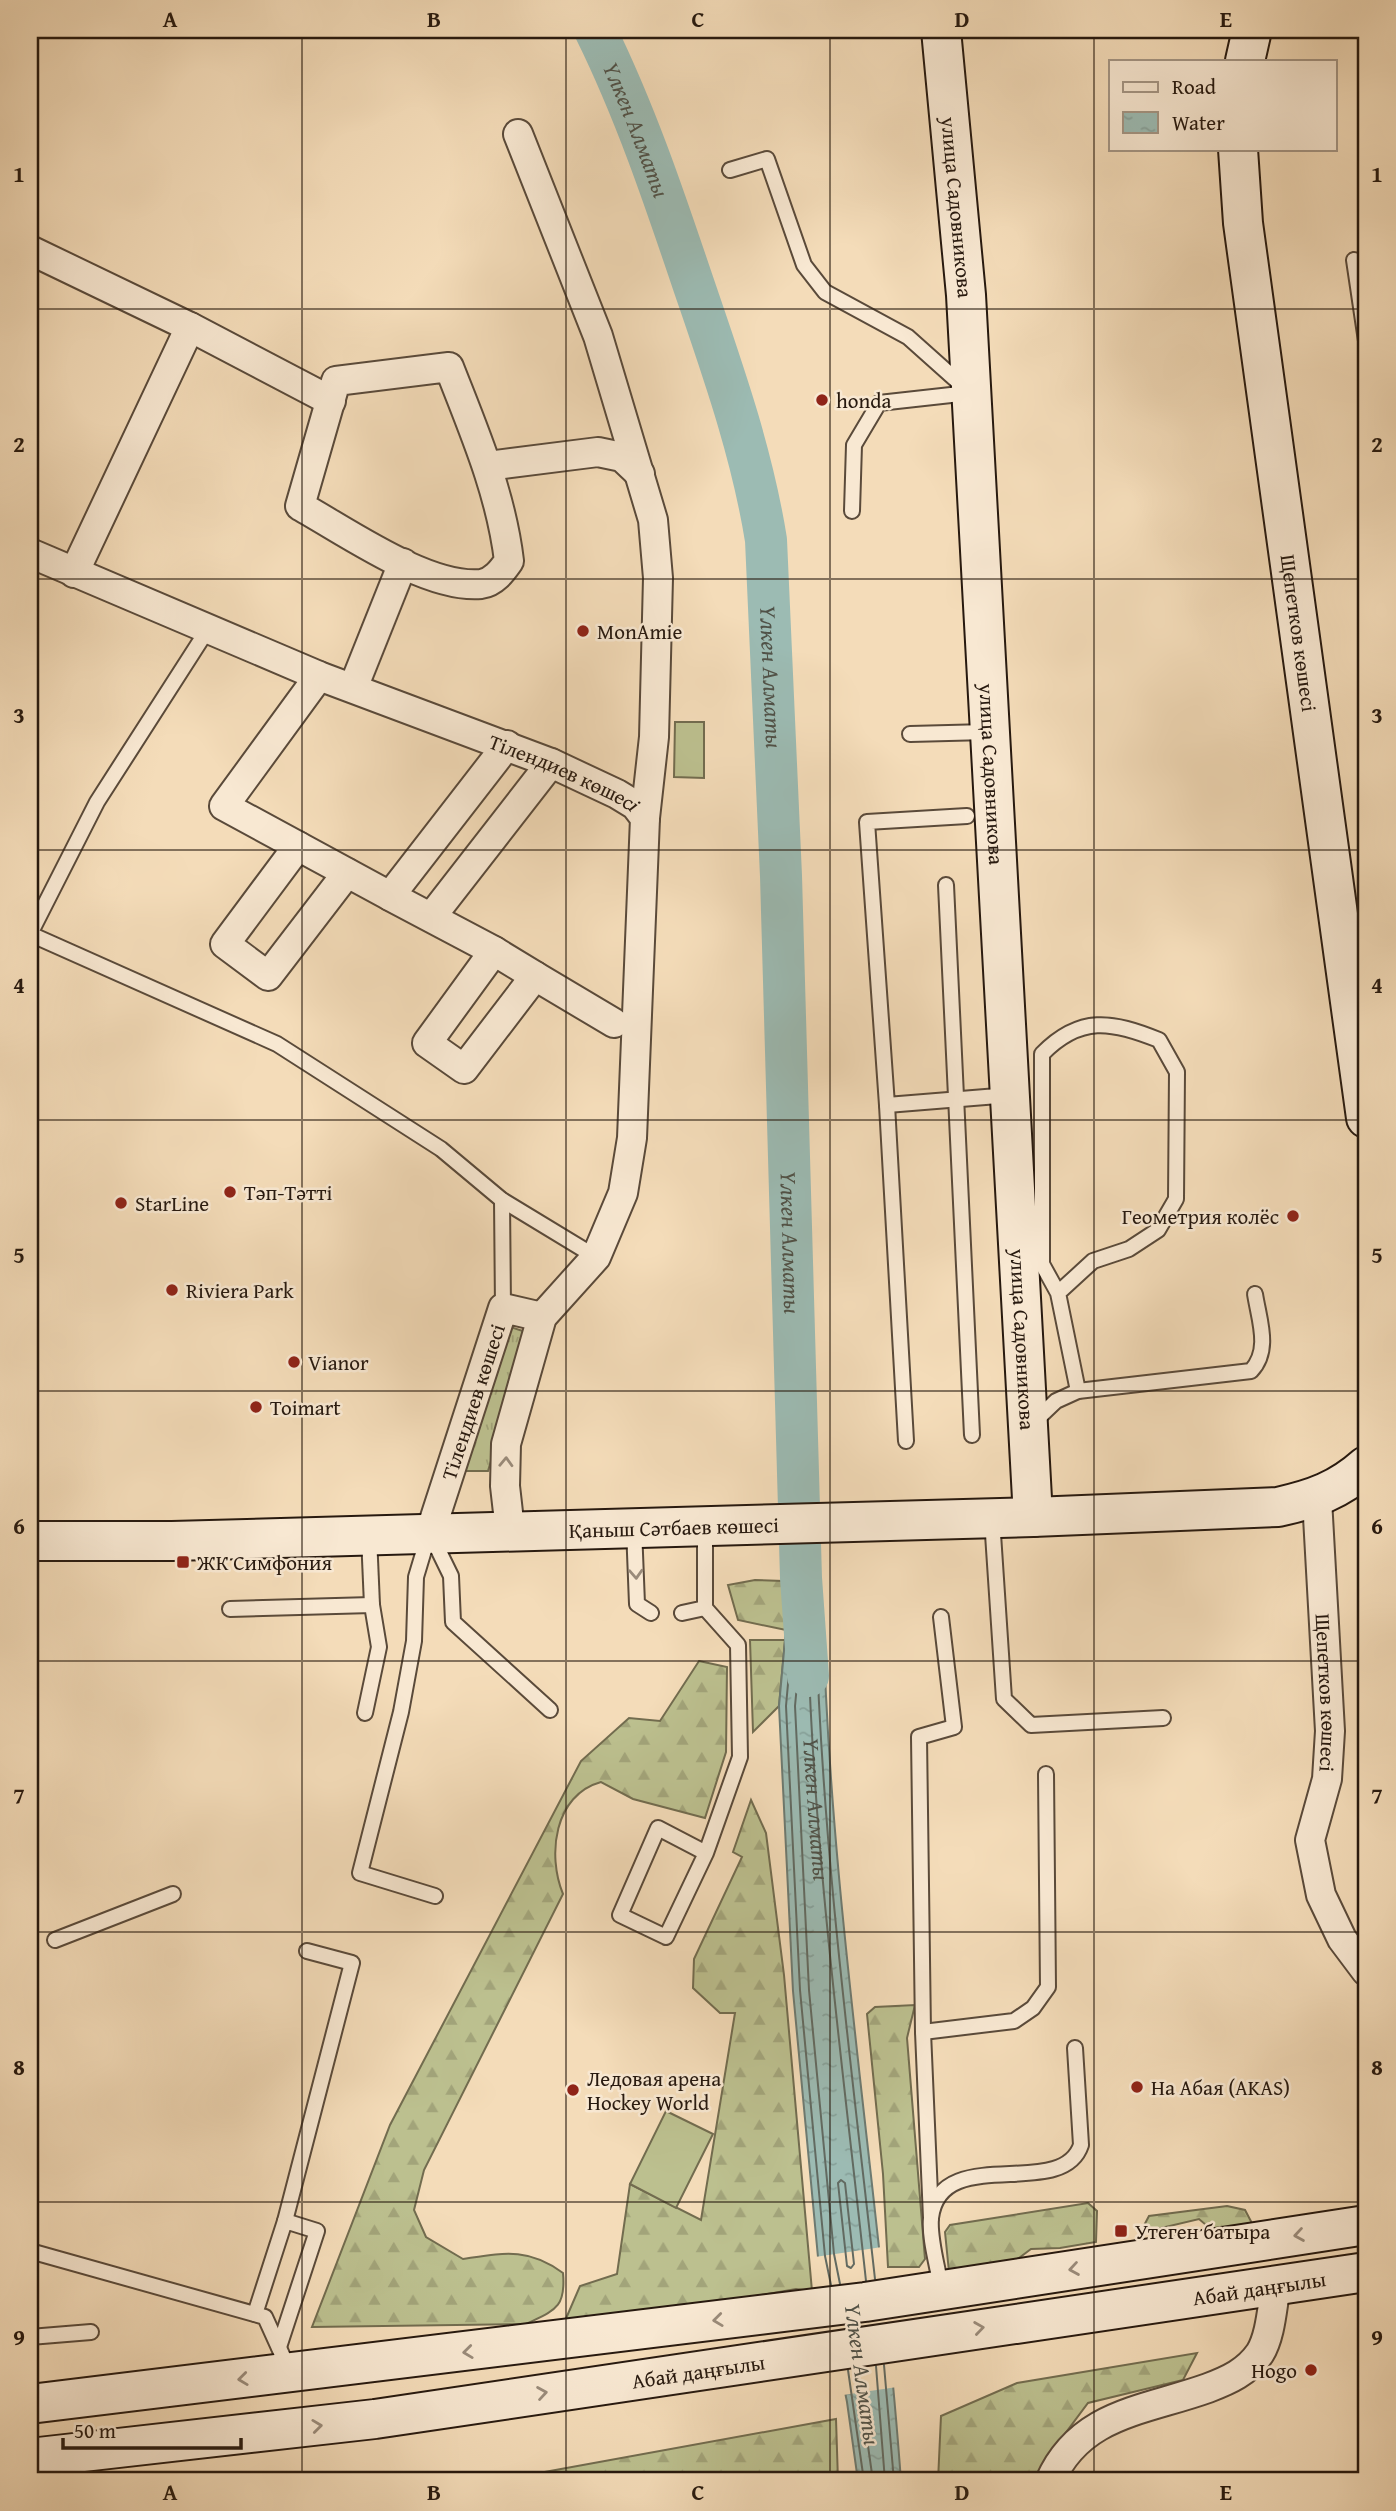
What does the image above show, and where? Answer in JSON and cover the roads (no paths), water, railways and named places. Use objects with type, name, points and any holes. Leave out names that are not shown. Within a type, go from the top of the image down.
[{"type":"main road","name":"улица Садовникова","points":[[942,30],[966,295],[1033,1517]]},
{"type":"main road","points":[[1245,60],[1252,30]]},
{"type":"main road","name":"Щепетков көшесі","points":[[1237,150],[1243,223],[1366,1118]]},
{"type":"main road","points":[[1317,1499],[1347,1483],[1366,1466]]},
{"type":"main road","name":"Қаныш Сәтбаев көшесі","points":[[30,1541],[172,1541],[705,1524],[1033,1517],[1279,1507],[1317,1499]]},
{"type":"main road","name":"Абай даңғылы","points":[[30,2404],[285,2360],[786,2312],[1366,2225]]},
{"type":"main road","name":"Абай даңғылы","points":[[30,2458],[375,2419],[792,2355],[1366,2272]]},
{"type":"street","points":[[518,134],[598,336],[653,520],[658,578],[654,737],[645,818]]},
{"type":"street","points":[[30,250],[190,327],[331,401]]},
{"type":"street","points":[[74,573],[190,327]]},
{"type":"street","points":[[449,367],[488,466],[509,561],[499,576],[483,584],[428,576],[300,506],[336,381],[449,367]]},
{"type":"street","points":[[488,466],[598,452],[622,457],[639,474]]},
{"type":"street","name":"Тілендиев көшесі","points":[[30,553],[319,676],[551,763],[617,794],[635,805],[645,818],[632,1138],[623,1193],[596,1257],[542,1317],[506,1444],[505,1486],[510,1530]]},
{"type":"street","points":[[353,688],[403,563]]},
{"type":"street","points":[[319,676],[224,806],[432,916],[614,1023]]},
{"type":"street","points":[[390,896],[507,745]]},
{"type":"street","points":[[432,916],[551,763]]},
{"type":"street","points":[[298,846],[225,944],[268,976],[347,873]]},
{"type":"street","points":[[494,951],[427,1043],[464,1069],[535,976]]},
{"type":"street","name":"Тілендиев көшесі","points":[[430,1532],[503,1308],[542,1317]]},
{"type":"street","name":"Щепетков көшесі","points":[[1317,1499],[1330,1731],[1327,1779],[1310,1840],[1321,1895],[1342,1939],[1366,1971]]},
{"type":"street","points":[[1050,2481],[1058,2462],[1073,2442],[1095,2425],[1222,2383],[1249,2367],[1261,2351],[1276,2286]]},
{"type":"lane","points":[[730,170],[767,159],[804,265],[825,292],[908,337],[970,393]]},
{"type":"lane","points":[[1354,260],[1366,341]]},
{"type":"lane","points":[[852,511],[854,446],[879,402],[970,393]]},
{"type":"lane","points":[[208,629],[97,802],[30,934],[276,1044],[441,1149],[502,1200],[596,1257]]},
{"type":"lane","points":[[910,734],[989,732]]},
{"type":"lane","points":[[906,1441],[887,1105],[867,822],[967,816]]},
{"type":"lane","points":[[946,885],[959,1100],[972,1435]]},
{"type":"lane","points":[[1058,1293],[1093,1261],[1129,1249],[1158,1230],[1176,1199],[1177,1072],[1159,1040],[1126,1027],[1089,1024],[1059,1036],[1042,1054],[1042,1264],[1058,1293],[1078,1391]]},
{"type":"lane","points":[[887,1105],[1011,1095]]},
{"type":"lane","points":[[502,1200],[503,1308]]},
{"type":"lane","points":[[1029,1426],[1056,1401],[1078,1391],[1251,1371],[1262,1360],[1264,1348],[1255,1294]]},
{"type":"lane","points":[[992,1517],[1004,1699],[1031,1725],[1163,1718]]},
{"type":"lane","points":[[705,1524],[705,1608],[738,1645],[740,1757],[706,1853],[666,1937],[620,1915],[658,1828],[706,1853]]},
{"type":"lane","points":[[634,1527],[637,1604],[651,1613]]},
{"type":"lane","points":[[430,1532],[451,1576],[453,1622],[550,1710]]},
{"type":"lane","points":[[430,1532],[416,1577],[414,1641],[401,1712],[360,1873],[435,1896]]},
{"type":"lane","points":[[365,1713],[380,1647],[372,1605],[369,1534]]},
{"type":"lane","points":[[230,1609],[372,1605]]},
{"type":"lane","points":[[682,1613],[705,1608]]},
{"type":"lane","points":[[923,2292],[931,2218],[923,2032],[919,1737],[954,1727],[941,1617]]},
{"type":"lane","points":[[923,2032],[1014,2021],[1033,2008],[1048,1987],[1046,1774]]},
{"type":"lane","points":[[55,1940],[173,1894]]},
{"type":"lane","points":[[254,2314],[285,2221],[352,1963],[307,1951]]},
{"type":"lane","points":[[931,2218],[940,2194],[956,2181],[1061,2167],[1078,2155],[1081,2145],[1075,2048]]},
{"type":"lane","points":[[285,2221],[317,2231],[285,2360]]},
{"type":"lane","points":[[30,2251],[265,2317],[285,2360]]},
{"type":"lane","points":[[30,2337],[91,2332]]},
{"type":"water","points":[[823,1616],[835,1833],[901,2481],[858,2481],[847,2402],[818,2257],[793,1991],[779,1706],[787,1618]]},
{"type":"waterway","name":"Үлкен Алматы","points":[[595,30],[648,155],[715,347],[753,475],[766,540],[781,876],[801,1578],[808,1676]]},
{"type":"place","name":"honda","points":[[822,400]]},
{"type":"place","name":"MonAmie","points":[[583,631]]},
{"type":"place","name":"Тәп-Тәтті","points":[[230,1192]]},
{"type":"place","name":"StarLine","points":[[121,1203]]},
{"type":"place","name":"Геометрия колёс","points":[[1293,1216]]},
{"type":"place","name":"Riviera Park","points":[[172,1290]]},
{"type":"place","name":"Vianor","points":[[294,1362]]},
{"type":"place","name":"Toimart","points":[[256,1407]]},
{"type":"place","name":"ЖК Симфония","points":[[183,1562]]},
{"type":"place","name":"На Абая (AKAS)","points":[[1137,2087]]},
{"type":"place","name":"Ледовая арена Hockey World","points":[[573,2090]]},
{"type":"place","name":"Утеген батыра","points":[[1121,2231]]},
{"type":"place","name":"Hogo","points":[[1311,2370]]}]
